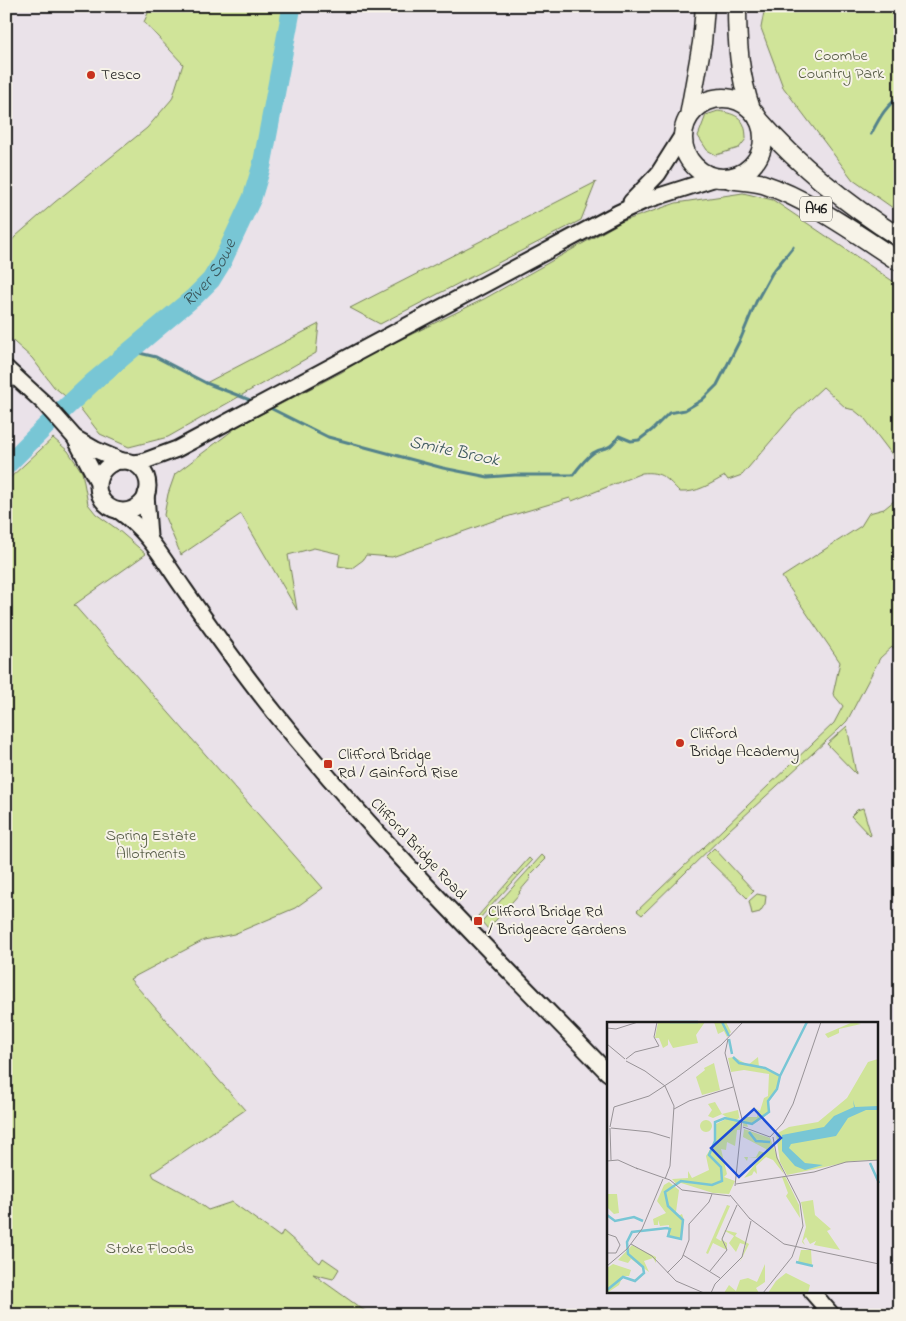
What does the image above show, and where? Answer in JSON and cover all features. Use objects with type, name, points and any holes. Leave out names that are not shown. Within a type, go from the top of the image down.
[{"type":"highway","points":[[689,116],[703,103],[721,98],[736,100],[754,113],[763,137],[762,149],[758,158],[744,172],[732,178],[720,178],[704,174],[691,163],[684,148],[682,136],[689,116],[702,43],[705,6]]},
{"type":"highway","name":"A46","points":[[736,6],[740,69],[745,92],[754,113],[803,165],[842,197],[900,238]]},
{"type":"highway","name":"A46","points":[[720,178],[762,184],[788,195],[814,208],[900,262]]},
{"type":"main road","points":[[618,213],[644,190],[658,174],[682,136]]},
{"type":"main road","points":[[98,482],[107,467],[127,462],[142,462],[177,449],[618,213],[644,201],[720,178]]},
{"type":"main road","points":[[6,368],[44,403],[75,438],[98,482],[102,500],[111,508],[126,510],[135,508],[142,502],[156,470],[177,449]]},
{"type":"main road","points":[[75,438],[96,450],[142,470],[146,477],[149,537]]},
{"type":"main road","name":"Clifford Bridge Road","points":[[119,510],[149,537],[250,680],[331,780],[424,882],[607,1072]]},
{"type":"main road","points":[[814,1294],[832,1315]]},
{"type":"green space","points":[[142,6],[299,6],[274,135],[258,205],[211,280],[132,351],[156,357],[206,383],[319,324],[316,353],[168,437],[129,447],[100,434],[80,408],[54,387],[32,358],[6,335],[6,247],[55,202],[147,128],[172,99],[183,64],[144,22],[148,13]]},
{"type":"green space","name":"Coombe Country Park","points":[[765,6],[900,6],[900,213],[853,180],[783,87],[761,28]]},
{"type":"green space","points":[[718,111],[739,118],[746,132],[746,139],[739,148],[716,155],[707,150],[698,136],[706,115]]},
{"type":"green space","points":[[596,182],[581,220],[380,324],[350,308]]},
{"type":"green space","points":[[743,193],[773,200],[900,286],[900,465],[865,419],[854,410],[846,408],[823,387],[795,413],[742,475],[728,480],[725,476],[698,489],[680,492],[664,477],[655,473],[642,473],[572,501],[570,498],[493,521],[392,557],[366,555],[363,560],[352,568],[338,566],[340,554],[314,548],[288,555],[297,610],[241,514],[181,555],[164,515],[168,494],[175,474],[237,427],[342,372],[367,356],[484,299],[621,222],[676,203]]},
{"type":"green space","points":[[53,438],[68,451],[82,472],[88,504],[96,514],[146,554],[74,605],[323,888],[295,908],[234,934],[204,940],[130,979],[245,1110],[152,1173],[154,1177],[189,1196],[208,1210],[232,1202],[280,1237],[283,1231],[320,1263],[323,1258],[339,1269],[333,1279],[313,1274],[373,1315],[6,1315],[6,479],[11,477]]},
{"type":"green space","points":[[900,496],[900,651],[892,647],[880,658],[847,721],[728,831],[642,915],[637,911],[834,723],[843,706],[833,694],[840,662],[782,577],[861,526],[869,513],[884,509]]},
{"type":"green space","points":[[847,726],[856,774],[827,744]]},
{"type":"green space","points":[[863,808],[870,836],[851,816],[857,810]]},
{"type":"green space","points":[[714,848],[754,891],[747,898],[705,857]]},
{"type":"green space","points":[[542,855],[546,859],[529,876],[531,878],[520,893],[488,929],[482,922],[483,920]]},
{"type":"green space","points":[[529,858],[532,861],[479,919],[478,916]]},
{"type":"green space","points":[[757,894],[766,896],[765,904],[760,912],[752,914],[749,901]]},
{"type":"waterway","name":"River Sowe","points":[[6,466],[94,381],[194,297],[211,280],[222,262],[252,198],[262,165],[292,6]]},
{"type":"waterway","name":"Smite Brook","points":[[871,134],[886,109],[900,97]]},
{"type":"waterway","name":"Smite Brook","points":[[268,407],[328,437],[443,468],[488,477],[573,475],[590,455],[609,447],[619,436],[631,441],[639,440],[669,413],[685,410],[702,400],[717,385],[741,338],[756,302],[772,273],[793,247]]},
{"type":"waterway","name":"Smite Brook","points":[[131,351],[156,357],[206,383],[255,402]]},
{"type":"place","name":"Tesco","points":[[91,75]]},
{"type":"place","name":"Clifford Bridge Academy","points":[[680,743]]},
{"type":"place","name":"Clifford Bridge Rd / Gainford Rise","points":[[328,764]]},
{"type":"place","name":"Clifford Bridge Rd / Bridgeacre Gardens","points":[[478,921]]},
{"type":"park label","name":"Spring Estate Allotments","points":[[151,845]]},
{"type":"park label","name":"Stoke Floods","points":[[150,1249]]}]
